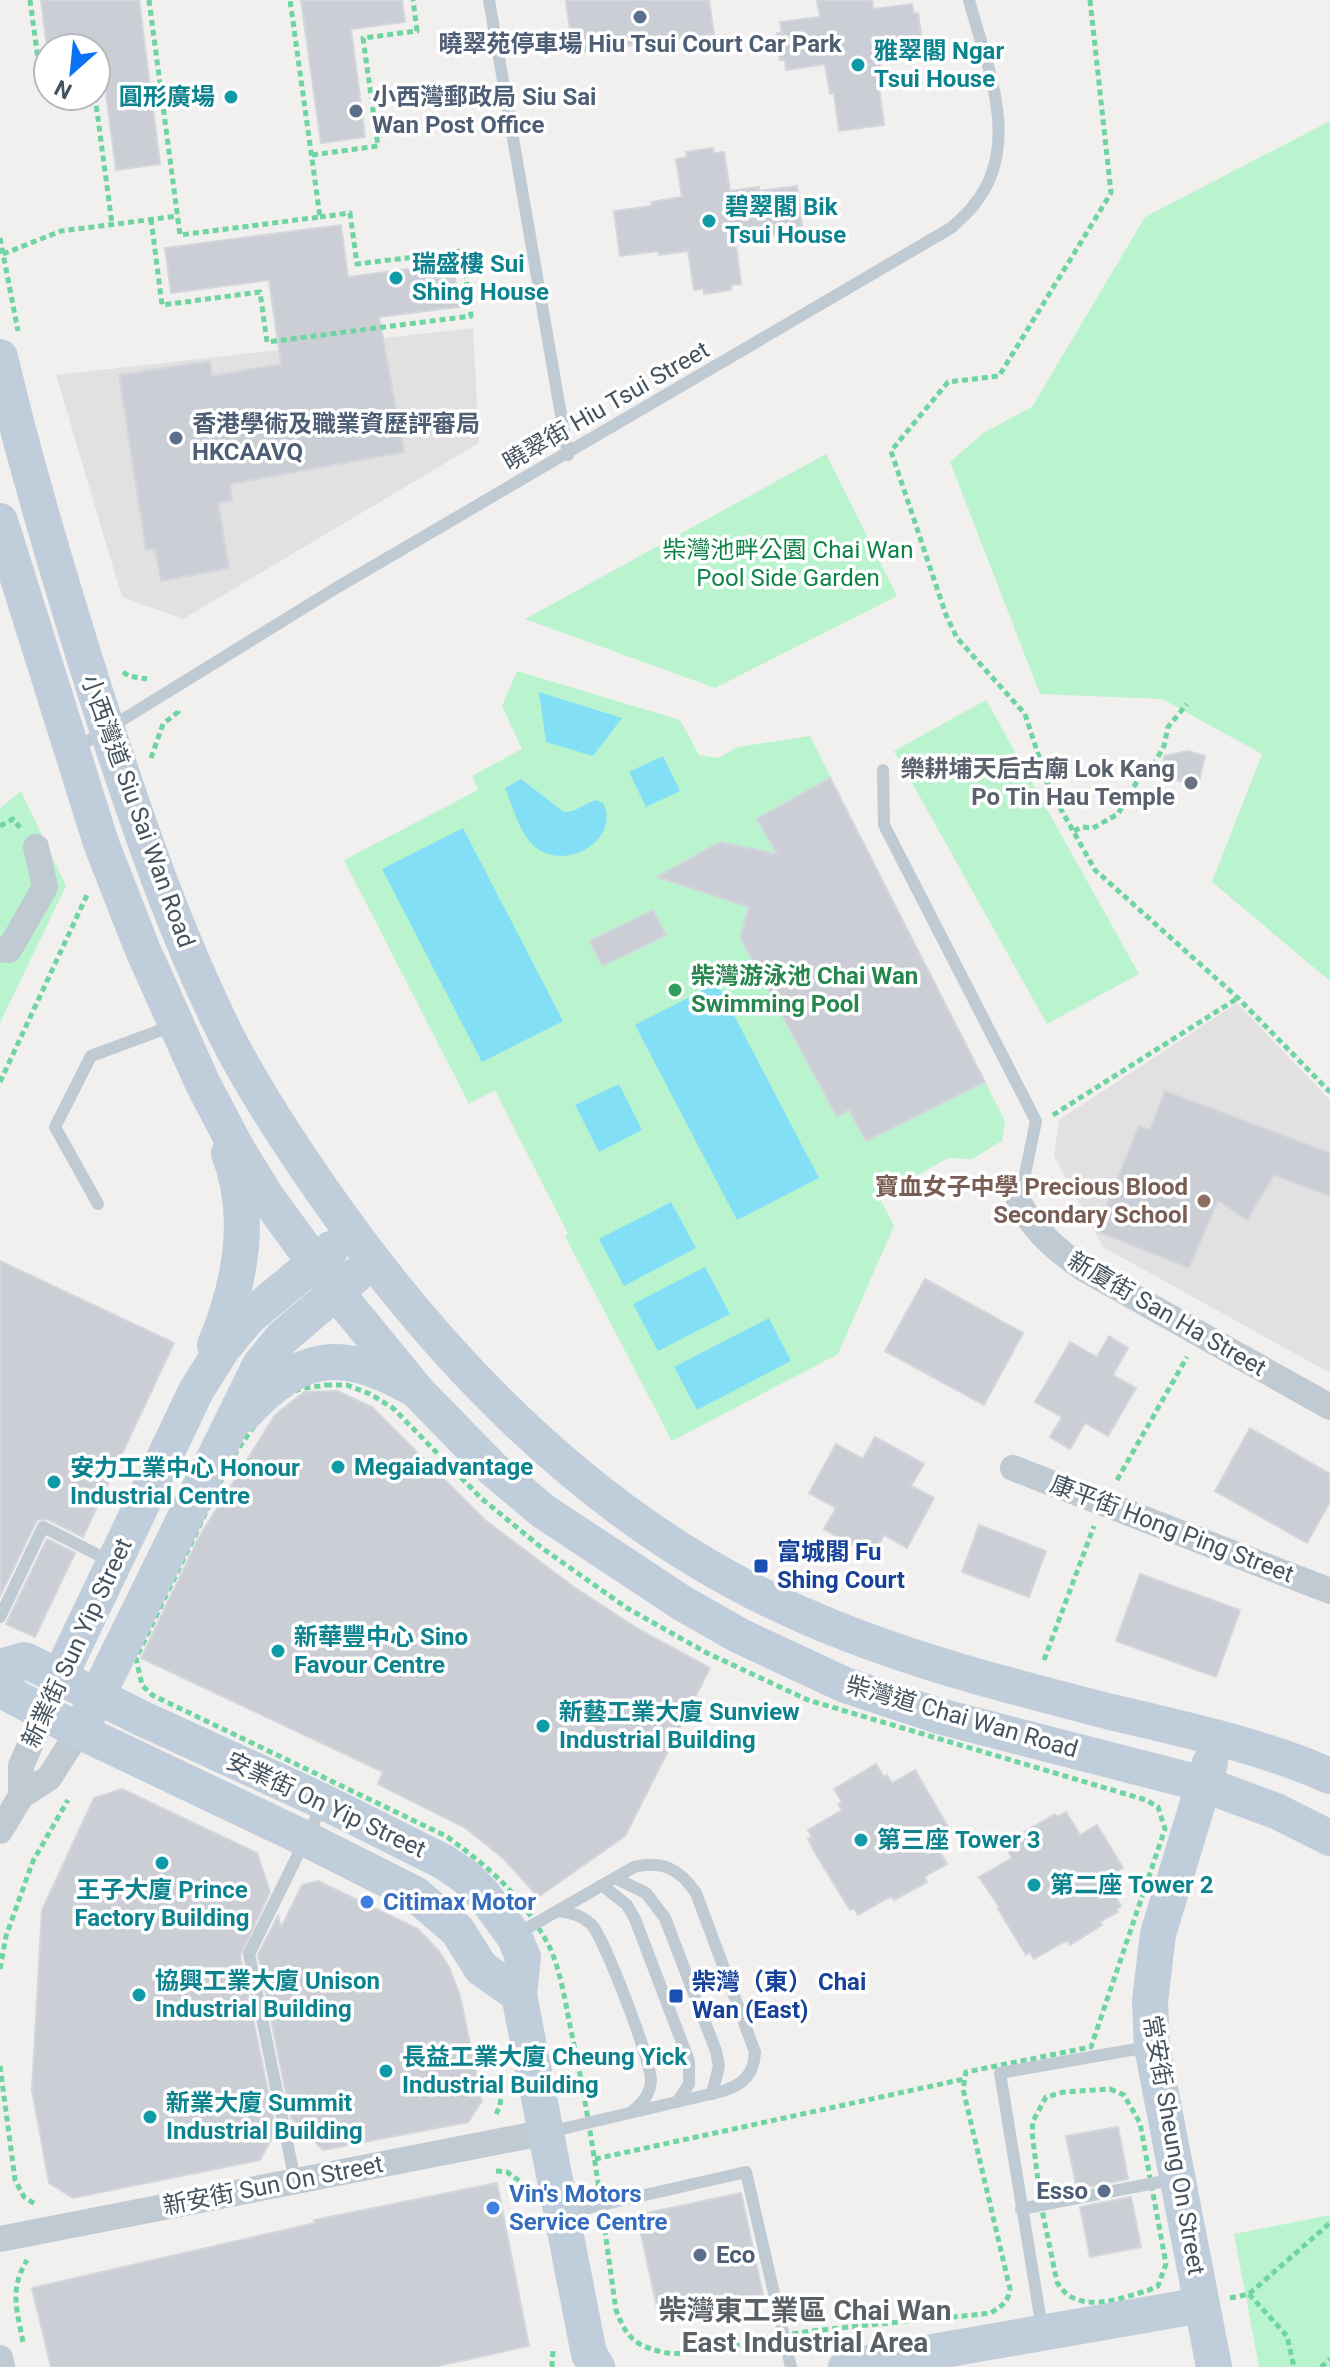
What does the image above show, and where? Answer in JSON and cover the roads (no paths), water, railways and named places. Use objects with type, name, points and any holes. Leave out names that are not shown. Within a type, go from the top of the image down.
[{"type":"main road","name":"小西灣道 Siu Sai Wan Road","points":[[0,357],[37,504],[154,871],[211,1004],[260,1097],[361,1248]]},
{"type":"main road","name":"小西灣道 Siu Sai Wan Road","points":[[0,521],[101,843],[175,1025],[236,1147],[266,1196],[336,1292]]},
{"type":"main road","points":[[196,1391],[237,1283],[242,1207],[233,1165],[203,1084]]},
{"type":"main road","name":"新業街 Sun Yip Street","points":[[60,1676],[196,1391],[223,1348],[248,1318],[314,1262],[361,1248]]},
{"type":"main road","name":"新業街 Sun Yip Street","points":[[79,1731],[250,1381],[269,1352],[336,1292],[361,1248]]},
{"type":"main road","name":"柴灣道 Chai Wan Road","points":[[361,1248],[441,1345],[546,1448],[639,1522],[788,1609],[927,1663],[1217,1738],[1330,1776]]},
{"type":"main road","name":"柴灣道 Chai Wan Road","points":[[336,1292],[417,1391],[493,1469],[543,1511],[658,1588],[740,1636],[845,1685],[890,1701],[1203,1784],[1276,1811],[1330,1838]]},
{"type":"main road","points":[[223,1436],[264,1393],[283,1380],[318,1364],[336,1362],[367,1366],[417,1391]]},
{"type":"main road","points":[[43,1712],[11,1695],[0,1667],[24,1660],[60,1676]]},
{"type":"main road","name":"安業街 On Yip Street","points":[[60,1676],[141,1718],[420,1849],[466,1877],[500,1914],[523,1957],[519,1995],[591,2363]]},
{"type":"main road","name":"安業街 On Yip Street","points":[[43,1712],[306,1839],[423,1900],[457,1930],[481,1968],[519,1995]]},
{"type":"main road","name":"常安街 Sheung On Street","points":[[1214,2367],[1214,2302],[1178,2179],[1152,2047],[1150,2001],[1158,1934],[1217,1738]]},
{"type":"main road","points":[[846,2367],[1214,2302]]},
{"type":"street","points":[[0,949],[9,950],[45,887],[36,847]]},
{"type":"street","name":"新廈街 San Ha Street","points":[[1019,1203],[1036,1230],[1084,1269],[1330,1407]]},
{"type":"street","name":"康平街 Hong Ping Street","points":[[1013,1468],[1330,1591]]},
{"type":"street","name":"新業街 Sun Yip Street","points":[[21,1796],[21,1766],[60,1676]]},
{"type":"street","name":"新業街 Sun Yip Street","points":[[0,1831],[21,1796],[49,1778],[79,1731]]},
{"type":"street","name":"新安街 Sun On Street","points":[[0,2239],[547,2132]]},
{"type":"street","points":[[2,2367],[12,2356]]},
{"type":"lane","points":[[489,0],[568,455]]},
{"type":"lane","name":"曉翠街 Hiu Tsui Street","points":[[73,751],[336,588],[568,455],[951,228],[975,205],[991,176],[1000,144],[999,111],[969,0]]},
{"type":"lane","points":[[883,770],[884,825],[1036,1121],[1019,1203]]},
{"type":"lane","points":[[98,1204],[55,1127],[91,1056],[175,1025]]},
{"type":"lane","points":[[0,1617],[43,1527],[114,1563]]},
{"type":"lane","points":[[295,2181],[249,1954],[324,1802]]},
{"type":"lane","points":[[514,1936],[634,1867],[650,1863],[667,1866],[686,1877],[696,1893],[755,2052],[754,2063],[746,2080],[735,2087],[547,2132]]},
{"type":"lane","points":[[615,1878],[646,1893],[665,1918],[716,2051],[719,2066],[712,2094]]},
{"type":"lane","points":[[602,1885],[627,1905],[635,1919],[689,2061],[689,2084],[677,2102]]},
{"type":"lane","points":[[557,1911],[580,1917],[599,1935],[650,2065],[650,2090],[631,2113]]},
{"type":"lane","points":[[1042,2332],[1000,2073],[1152,2047]]},
{"type":"lane","points":[[563,2213],[746,2172],[791,2367]]},
{"type":"lane","points":[[1021,2209],[1178,2179]]},
{"type":"water","points":[[539,692],[622,718],[593,756],[546,742]]},
{"type":"water","points":[[663,756],[680,791],[646,807],[629,772]]},
{"type":"water","points":[[521,779],[564,812],[595,800],[603,803],[607,817],[597,840],[586,849],[558,856],[544,853],[532,844],[520,825],[505,788]]},
{"type":"water","points":[[463,828],[563,1021],[482,1062],[382,869]]},
{"type":"water","points":[[717,983],[819,1178],[737,1220],[635,1025]]},
{"type":"water","points":[[619,1084],[642,1130],[599,1152],[575,1105]]},
{"type":"water","points":[[671,1202],[696,1248],[624,1286],[599,1239]]},
{"type":"water","points":[[705,1267],[730,1314],[658,1351],[633,1304]]},
{"type":"water","points":[[769,1318],[791,1361],[697,1410],[674,1367]]},
{"type":"place","name":"曉翠苑停車場 Hiu Tsui Court Car Park","points":[[640,17]]},
{"type":"place","name":"雅翠閣 Ngar Tsui House","points":[[858,65]]},
{"type":"place","name":"圓形廣場","points":[[231,97]]},
{"type":"place","name":"小西灣郵政局 Siu Sai Wan Post Office","points":[[356,111]]},
{"type":"place","name":"碧翠閣 Bik Tsui House","points":[[709,221]]},
{"type":"place","name":"瑞盛樓 Sui Shing House","points":[[396,278]]},
{"type":"place","name":"香港學術及職業資歷評審局 HKCAAVQ","points":[[176,438]]},
{"type":"place","name":"樂耕埔天后古廟 Lok Kang Po Tin Hau Temple","points":[[1191,783]]},
{"type":"place","name":"柴灣游泳池 Chai Wan Swimming Pool","points":[[675,990]]},
{"type":"place","name":"寶血女子中學 Precious Blood Secondary School","points":[[1204,1201]]},
{"type":"place","name":"Megaiadvantage","points":[[338,1467]]},
{"type":"place","name":"安力工業中心 Honour Industrial Centre","points":[[54,1482]]},
{"type":"place","name":"富城閣 Fu Shing Court","points":[[761,1566]]},
{"type":"place","name":"新華豐中心 Sino Favour Centre","points":[[278,1651]]},
{"type":"place","name":"新藝工業大廈 Sunview Industrial Building","points":[[543,1726]]},
{"type":"place","name":"第三座 Tower 3","points":[[861,1840]]},
{"type":"place","name":"王子大廈 Prince Factory Building","points":[[162,1863]]},
{"type":"place","name":"第二座 Tower 2","points":[[1034,1885]]},
{"type":"place","name":"Citimax Motor","points":[[367,1902]]},
{"type":"place","name":"協興工業大廈 Unison Industrial Building","points":[[139,1995]]},
{"type":"place","name":"柴灣（東） Chai Wan (East)","points":[[676,1996]]},
{"type":"place","name":"長益工業大廈 Cheung Yick Industrial Building","points":[[386,2071]]},
{"type":"place","name":"新業大廈 Summit Industrial Building","points":[[150,2117]]},
{"type":"place","name":"Esso","points":[[1104,2191]]},
{"type":"place","name":"Vin's Motors Service Centre","points":[[493,2208]]},
{"type":"place","name":"Eco","points":[[700,2255]]},
{"type":"district","name":"柴灣東工業區 Chai Wan East Industrial Area","points":[[805,2326]]},
{"type":"park label","name":"柴灣池畔公園 Chai Wan Pool Side Garden","points":[[788,564]]}]
